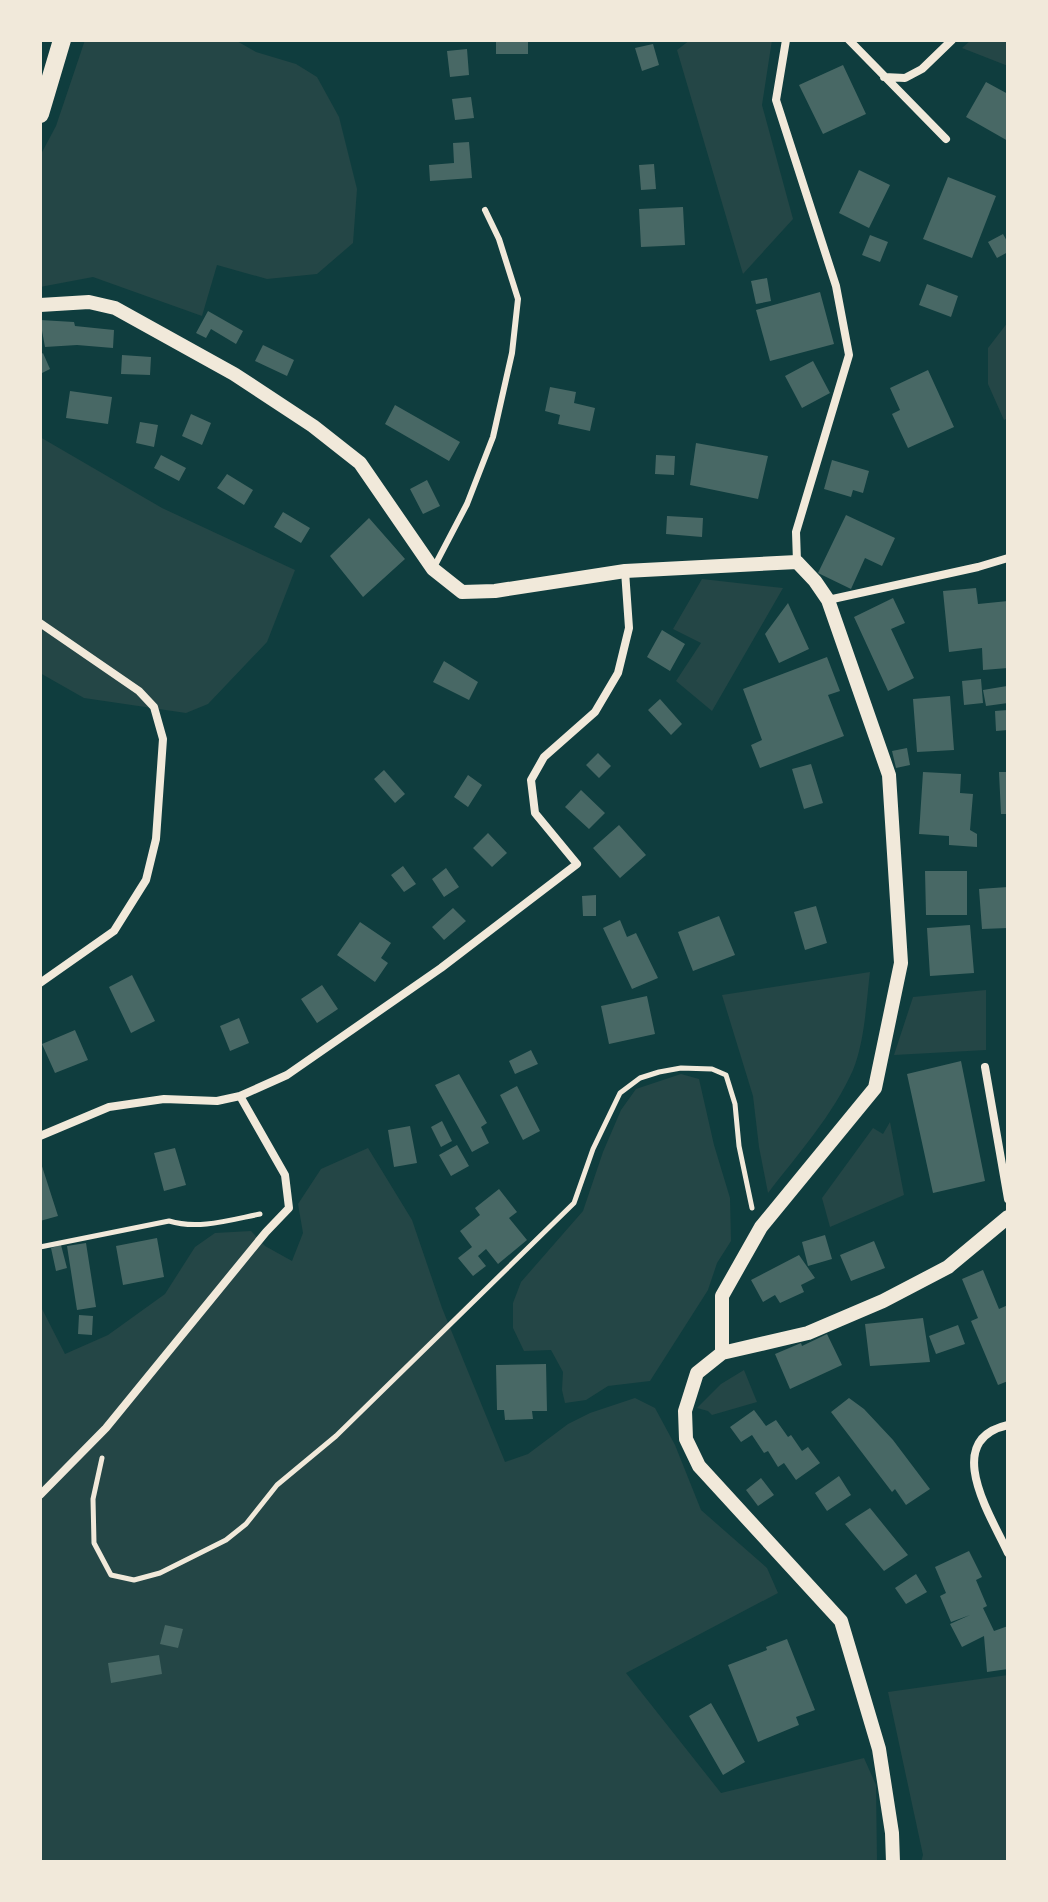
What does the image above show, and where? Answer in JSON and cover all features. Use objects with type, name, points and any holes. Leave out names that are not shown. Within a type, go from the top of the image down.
[{"type":"main road","points":[[40,114],[62,40]]},
{"type":"street","points":[[722,1353],[722,1296],[761,1227],[875,1088],[901,963],[889,775],[828,600],[797,562],[796,532],[849,355],[836,286],[776,100],[786,40]]},
{"type":"street","points":[[849,40],[946,139]]},
{"type":"street","points":[[883,77],[905,78],[922,69],[952,40]]},
{"type":"street","points":[[40,305],[89,302],[115,308],[234,374],[300,417],[360,463],[433,569],[462,592],[495,591],[625,571],[797,562]]},
{"type":"street","points":[[828,600],[1008,558]]},
{"type":"street","points":[[40,1136],[109,1107],[164,1099],[217,1101],[240,1096],[287,1075],[441,968],[577,864],[535,813],[531,780],[544,757],[595,712],[618,673],[629,628],[625,571]]},
{"type":"street","points":[[40,623],[139,691],[154,707],[163,739],[156,839],[146,880],[114,931],[40,983]]},
{"type":"street","points":[[985,1067],[1008,1199]]},
{"type":"street","points":[[40,1495],[106,1428],[289,1208],[285,1175],[240,1096]]},
{"type":"street","points":[[893,1862],[892,1833],[879,1749],[841,1621],[699,1466],[686,1439],[685,1411],[697,1373],[722,1353],[808,1333],[883,1301],[948,1267],[1007,1222]]},
{"type":"street","points":[[1008,1425],[993,1429],[981,1441],[973,1456],[973,1475],[1008,1553]]},
{"type":"lane","points":[[433,569],[467,504],[493,437],[512,353],[518,299],[499,239],[485,210]]},
{"type":"path","points":[[106,1428],[93,1499],[94,1543],[111,1575],[134,1580],[160,1573],[226,1540],[246,1524],[277,1485],[336,1436],[574,1203],[593,1149],[620,1093],[640,1078],[659,1072],[681,1068],[712,1069],[726,1075],[735,1104],[749,1202],[761,1227]]},
{"type":"path","points":[[40,1247],[169,1221],[183,1225],[211,1223],[289,1208]]},
{"type":"shaded area","points":[[85,40],[235,40],[256,52],[296,64],[317,77],[339,117],[357,189],[353,243],[317,274],[267,279],[217,265],[202,316],[93,277],[40,287],[40,156],[56,126]]},
{"type":"shaded area","points":[[690,40],[772,40],[762,105],[793,219],[743,274],[677,50]]},
{"type":"shaded area","points":[[971,40],[1008,40],[1008,66],[962,48]]},
{"type":"shaded area","points":[[1008,322],[1008,418],[1004,420],[988,384],[988,348]]},
{"type":"shaded area","points":[[40,437],[162,508],[295,570],[267,642],[208,704],[186,713],[84,698],[40,673]]},
{"type":"shaded area","points":[[702,579],[783,588],[712,711],[676,681],[701,643],[673,629]]},
{"type":"shaded area","points":[[870,972],[863,1034],[853,1070],[825,1118],[768,1193],[753,1096],[722,995]]},
{"type":"shaded area","points":[[986,990],[986,1050],[894,1055],[913,997]]},
{"type":"shaded area","points":[[681,1074],[699,1079],[730,1198],[731,1241],[717,1263],[708,1290],[650,1381],[608,1386],[586,1400],[565,1403],[563,1372],[551,1350],[524,1351],[513,1328],[513,1303],[521,1282],[583,1211],[621,1110],[636,1089]]},
{"type":"shaded area","points":[[890,1122],[904,1195],[830,1227],[822,1198],[873,1128],[883,1134]]},
{"type":"shaded area","points":[[368,1148],[412,1220],[442,1308],[505,1462],[528,1454],[568,1424],[590,1413],[635,1398],[655,1408],[675,1445],[701,1510],[767,1568],[778,1593],[626,1673],[721,1793],[864,1758],[876,1785],[877,1862],[40,1862],[40,1305],[65,1354],[108,1335],[165,1294],[195,1247],[215,1233],[251,1231],[265,1246],[292,1261],[303,1233],[298,1204],[321,1169]]},
{"type":"shaded area","points":[[744,1370],[757,1402],[712,1415],[697,1408],[721,1384]]},
{"type":"shaded area","points":[[1008,1675],[1008,1862],[921,1862],[923,1855],[888,1692]]},
{"type":"building","points":[[496,40],[528,40],[528,54],[496,54]]},
{"type":"building","points":[[653,44],[659,65],[642,71],[635,48]]},
{"type":"building","points":[[467,49],[469,75],[450,77],[447,51]]},
{"type":"building","points":[[843,65],[866,114],[823,134],[799,85]]},
{"type":"building","points":[[986,82],[1008,94],[1008,141],[966,117]]},
{"type":"building","points":[[471,97],[474,118],[455,120],[452,99]]},
{"type":"building","points":[[469,142],[472,178],[430,181],[429,165],[454,163],[453,143]]},
{"type":"building","points":[[654,164],[656,189],[641,190],[639,165]]},
{"type":"building","points":[[859,170],[890,185],[869,228],[839,213]]},
{"type":"building","points":[[948,177],[996,196],[972,258],[923,239]]},
{"type":"building","points":[[683,207],[685,245],[641,247],[639,209]]},
{"type":"building","points":[[1003,234],[1008,243],[1008,252],[997,258],[988,242]]},
{"type":"building","points":[[870,235],[888,242],[880,262],[862,255]]},
{"type":"building","points":[[767,278],[771,301],[756,304],[751,281]]},
{"type":"building","points":[[927,284],[958,296],[951,317],[919,305]]},
{"type":"building","points":[[820,292],[834,344],[770,361],[756,310]]},
{"type":"building","points":[[208,311],[243,331],[236,344],[211,329],[206,338],[196,333]]},
{"type":"building","points":[[40,320],[74,322],[75,326],[114,330],[113,348],[77,345],[45,347]]},
{"type":"building","points":[[263,345],[294,360],[287,376],[255,361]]},
{"type":"building","points":[[43,353],[50,369],[40,374],[40,355]]},
{"type":"building","points":[[122,355],[151,357],[150,375],[121,374]]},
{"type":"building","points":[[813,361],[830,393],[802,408],[785,376]]},
{"type":"building","points":[[928,370],[954,427],[908,448],[892,414],[900,410],[890,388]]},
{"type":"building","points":[[550,387],[576,392],[574,403],[595,408],[590,431],[558,424],[560,415],[545,411]]},
{"type":"building","points":[[70,391],[112,397],[108,424],[66,418]]},
{"type":"building","points":[[395,405],[460,442],[449,461],[385,424]]},
{"type":"building","points":[[191,414],[211,423],[202,445],[182,436]]},
{"type":"building","points":[[140,422],[158,425],[154,447],[136,443]]},
{"type":"building","points":[[696,443],[768,456],[758,499],[690,485]]},
{"type":"building","points":[[161,455],[186,468],[179,481],[154,468]]},
{"type":"building","points":[[656,455],[675,456],[674,475],[655,474]]},
{"type":"building","points":[[832,460],[869,471],[863,493],[853,490],[851,497],[824,489]]},
{"type":"building","points":[[227,474],[253,490],[244,505],[217,488]]},
{"type":"building","points":[[427,480],[440,506],[423,514],[410,489]]},
{"type":"building","points":[[283,512],[310,528],[301,543],[274,527]]},
{"type":"building","points":[[846,515],[895,538],[882,566],[865,558],[851,589],[818,573]]},
{"type":"building","points":[[667,516],[703,518],[702,537],[666,534]]},
{"type":"building","points":[[369,518],[405,559],[363,597],[330,556]]},
{"type":"building","points":[[976,588],[978,604],[1008,601],[1008,668],[983,670],[982,648],[949,652],[943,591]]},
{"type":"building","points":[[893,598],[905,623],[891,629],[914,678],[888,691],[854,617]]},
{"type":"building","points":[[788,603],[809,649],[779,663],[765,634]]},
{"type":"building","points":[[662,630],[685,644],[670,671],[647,657]]},
{"type":"building","points":[[827,657],[840,691],[828,695],[844,736],[760,768],[751,745],[762,740],[743,689]]},
{"type":"building","points":[[444,661],[478,682],[469,700],[433,682]]},
{"type":"building","points":[[981,679],[983,703],[964,705],[962,681]]},
{"type":"building","points":[[1007,686],[1008,703],[986,706],[983,690]]},
{"type":"building","points":[[950,696],[954,750],[917,752],[913,699]]},
{"type":"building","points":[[660,699],[682,724],[671,735],[648,710]]},
{"type":"building","points":[[1008,710],[1008,730],[996,731],[995,711]]},
{"type":"building","points":[[907,748],[910,765],[896,768],[892,751]]},
{"type":"building","points":[[598,753],[611,766],[599,778],[586,765]]},
{"type":"building","points":[[811,764],[823,803],[804,809],[792,769]]},
{"type":"building","points":[[384,770],[405,794],[395,803],[374,779]]},
{"type":"building","points":[[923,772],[961,774],[960,793],[973,794],[970,830],[977,834],[977,847],[949,845],[949,836],[919,834]]},
{"type":"building","points":[[999,772],[1008,772],[1008,814],[1001,814]]},
{"type":"building","points":[[468,775],[482,785],[468,807],[454,797]]},
{"type":"building","points":[[581,790],[605,813],[589,829],[565,807]]},
{"type":"building","points":[[619,825],[646,855],[620,878],[593,848]]},
{"type":"building","points":[[488,833],[507,853],[492,867],[473,848]]},
{"type":"building","points":[[403,866],[416,884],[404,892],[391,875]]},
{"type":"building","points":[[446,868],[459,887],[444,897],[432,879]]},
{"type":"building","points":[[925,871],[967,871],[967,915],[926,915]]},
{"type":"building","points":[[1008,887],[1008,928],[982,929],[979,889]]},
{"type":"building","points":[[596,895],[596,916],[583,916],[582,896]]},
{"type":"building","points":[[816,906],[827,943],[805,950],[794,912]]},
{"type":"building","points":[[453,908],[466,921],[444,940],[432,927]]},
{"type":"building","points":[[719,916],[735,955],[693,971],[678,932]]},
{"type":"building","points":[[620,920],[627,937],[636,933],[658,978],[632,989],[603,928]]},
{"type":"building","points":[[360,922],[391,943],[381,958],[388,963],[375,982],[337,955]]},
{"type":"building","points":[[970,925],[974,973],[930,976],[927,928]]},
{"type":"building","points":[[132,975],[155,1021],[131,1033],[109,987]]},
{"type":"building","points":[[322,985],[338,1009],[317,1023],[301,999]]},
{"type":"building","points":[[647,996],[655,1034],[609,1044],[601,1006]]},
{"type":"building","points":[[239,1018],[249,1043],[230,1051],[220,1026]]},
{"type":"building","points":[[75,1030],[88,1060],[55,1073],[42,1044]]},
{"type":"building","points":[[531,1050],[538,1064],[515,1074],[509,1061]]},
{"type":"building","points":[[961,1061],[985,1181],[933,1193],[907,1074]]},
{"type":"building","points":[[459,1074],[487,1123],[481,1127],[489,1143],[472,1152],[435,1085]]},
{"type":"building","points":[[517,1086],[540,1131],[523,1140],[500,1095]]},
{"type":"building","points":[[442,1121],[452,1141],[441,1147],[431,1127]]},
{"type":"building","points":[[410,1126],[417,1163],[394,1167],[388,1130]]},
{"type":"building","points":[[457,1145],[469,1166],[451,1176],[439,1155]]},
{"type":"building","points":[[175,1148],[186,1185],[164,1191],[154,1153]]},
{"type":"building","points":[[40,1160],[58,1216],[40,1221]]},
{"type":"building","points":[[499,1189],[517,1212],[509,1218],[527,1240],[498,1264],[486,1249],[478,1256],[486,1266],[473,1276],[458,1258],[472,1247],[460,1231],[480,1215],[475,1208]]},
{"type":"building","points":[[825,1235],[832,1259],[808,1266],[802,1242]]},
{"type":"building","points":[[157,1238],[164,1277],[123,1285],[116,1246]]},
{"type":"building","points":[[874,1241],[885,1268],[851,1281],[840,1255]]},
{"type":"building","points":[[86,1243],[96,1307],[77,1310],[67,1246]]},
{"type":"building","points":[[61,1245],[67,1268],[56,1271],[51,1248]]},
{"type":"building","points":[[799,1255],[815,1278],[801,1285],[804,1292],[780,1303],[775,1295],[763,1302],[751,1280]]},
{"type":"building","points":[[983,1270],[999,1309],[1008,1305],[1008,1381],[998,1385],[971,1321],[978,1318],[962,1279]]},
{"type":"building","points":[[79,1315],[93,1316],[92,1335],[78,1334]]},
{"type":"building","points":[[923,1318],[930,1362],[870,1366],[865,1324]]},
{"type":"building","points":[[958,1325],[965,1344],[936,1354],[929,1336]]},
{"type":"building","points":[[827,1334],[842,1365],[790,1389],[775,1354]]},
{"type":"building","points":[[546,1364],[547,1411],[532,1411],[533,1419],[505,1420],[504,1410],[497,1410],[496,1365]]},
{"type":"building","points":[[849,1398],[864,1409],[893,1440],[930,1489],[906,1505],[895,1489],[892,1492],[831,1412]]},
{"type":"building","points":[[754,1410],[766,1426],[776,1420],[802,1451],[808,1447],[820,1463],[796,1480],[784,1463],[778,1467],[768,1451],[764,1453],[752,1435],[741,1442],[730,1427]]},
{"type":"building","points":[[839,1476],[851,1495],[827,1511],[815,1493]]},
{"type":"building","points":[[761,1478],[774,1495],[758,1506],[746,1490]]},
{"type":"building","points":[[870,1508],[908,1555],[884,1571],[845,1524]]},
{"type":"building","points":[[969,1551],[982,1577],[976,1580],[987,1606],[983,1608],[994,1631],[1008,1626],[1008,1669],[987,1672],[984,1636],[962,1647],[950,1624],[970,1615],[951,1622],[940,1596],[946,1593],[935,1567]]},
{"type":"building","points":[[916,1574],[927,1592],[906,1604],[895,1588]]},
{"type":"building","points":[[165,1625],[183,1629],[178,1648],[160,1644]]},
{"type":"building","points":[[787,1639],[815,1710],[796,1717],[799,1725],[758,1742],[728,1665]]},
{"type":"building","points":[[159,1655],[162,1674],[111,1683],[108,1663]]},
{"type":"building","points":[[711,1703],[745,1762],[723,1775],[689,1716]]}]
